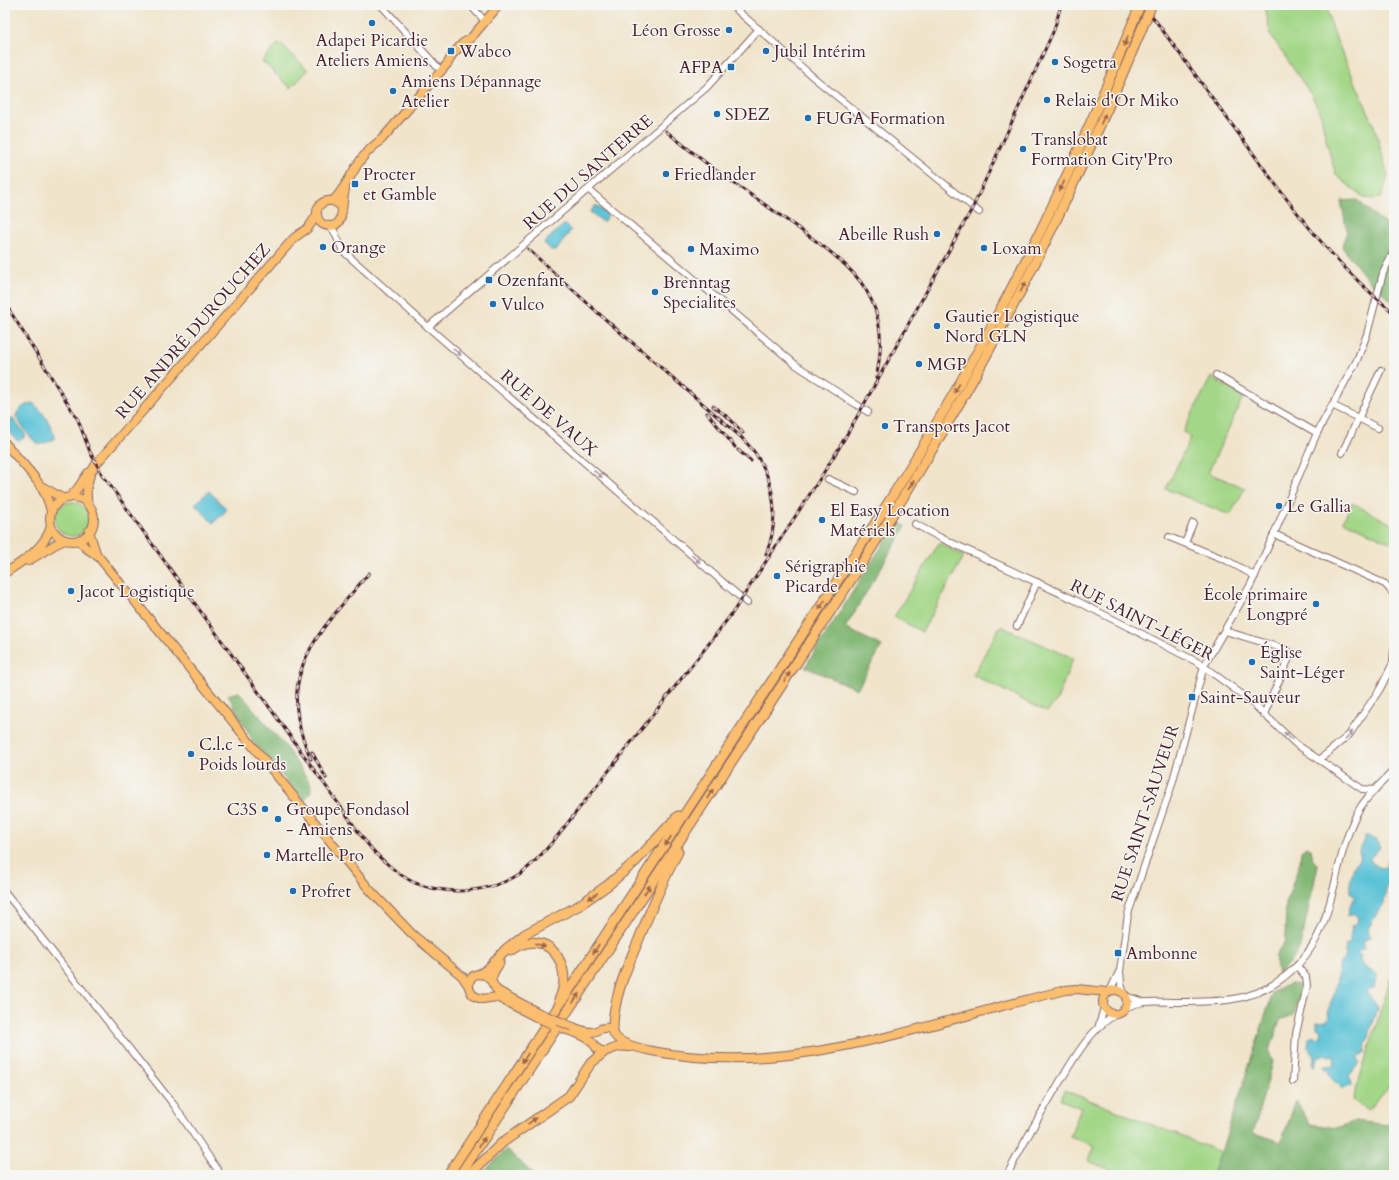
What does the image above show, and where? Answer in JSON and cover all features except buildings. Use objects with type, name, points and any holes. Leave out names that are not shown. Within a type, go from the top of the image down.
[{"type":"highway","points":[[448,1175],[878,519],[915,460],[983,342],[1017,277],[1067,174],[1117,62],[1140,5]]},
{"type":"highway","points":[[460,1175],[892,517],[975,376],[1005,321],[1060,212],[1097,132],[1150,8]]},
{"type":"highway","points":[[478,974],[485,972],[506,949],[525,934],[578,906],[618,878],[641,856],[697,796]]},
{"type":"highway","points":[[615,1034],[614,1011],[622,980],[659,890],[680,848],[688,827]]},
{"type":"highway","points":[[492,983],[497,965],[509,953],[519,946],[532,943],[541,944],[555,953],[560,960],[563,969],[564,985],[561,996],[545,1027]]},
{"type":"highway","points":[[469,1175],[503,1142],[569,1096],[591,1063],[608,1051]]},
{"type":"main road","points":[[333,201],[352,176],[375,152],[382,139],[448,63],[455,59],[467,47],[470,39],[499,5]]},
{"type":"main road","points":[[308,228],[338,222],[342,216],[345,187]]},
{"type":"main road","points":[[326,225],[320,222],[317,215],[320,204],[326,201],[333,201],[340,205],[342,209]]},
{"type":"main road","name":"RUE ANDRÉ DUROUCHEZ","points":[[66,498],[78,488],[88,472],[294,238],[308,228],[317,215]]},
{"type":"main road","points":[[5,443],[42,487],[48,500],[51,512],[51,526],[56,535],[65,540]]},
{"type":"main road","name":"RUE ANDRÉ DUROUCHEZ","points":[[88,505],[86,491],[88,480],[93,468]]},
{"type":"main road","points":[[16,566],[29,561],[65,540],[78,540],[84,537],[90,532],[92,527],[93,518],[91,509],[88,505],[77,498],[66,498],[42,487]]},
{"type":"main road","points":[[51,512],[54,506],[66,498]]},
{"type":"main road","points":[[5,573],[16,566],[44,541],[51,526]]},
{"type":"main road","points":[[90,532],[98,556]]},
{"type":"main road","points":[[78,540],[86,548],[98,556],[365,884],[412,934],[431,949],[463,970],[486,975],[503,994],[564,1029],[583,1035],[593,1042],[597,1049],[608,1051],[617,1047],[634,1046],[654,1051],[678,1054],[763,1058],[795,1055],[858,1043],[1071,990],[1082,990],[1109,992],[1118,990],[1125,995],[1127,1004],[1125,1009],[1115,1015],[1107,1012],[1103,1005],[1093,996],[1082,990]]},
{"type":"main road","points":[[431,949],[462,976],[474,996],[482,999],[486,997],[497,998],[586,1032],[607,1028],[634,1046]]},
{"type":"main road","points":[[468,985],[472,978],[478,974]]},
{"type":"main road","points":[[486,997],[491,993],[492,983]]},
{"type":"main road","points":[[1103,1005],[1104,996],[1109,992]]},
{"type":"main road","points":[[593,1042],[593,1036],[597,1031]]},
{"type":"main road","points":[[608,1051],[616,1044],[615,1034]]},
{"type":"street","points":[[381,5],[441,72]]},
{"type":"street","points":[[470,5],[485,21]]},
{"type":"street","points":[[731,5],[814,77],[979,212]]},
{"type":"street","name":"RUE DU SANTERRE","points":[[428,327],[707,87],[758,29]]},
{"type":"street","points":[[589,190],[796,365],[868,412]]},
{"type":"street","points":[[338,222],[339,240]]},
{"type":"street","name":"RUE DE VAUX","points":[[326,225],[334,231],[344,251],[428,327],[747,603]]},
{"type":"street","name":"RUE SAINT-SAUVEUR","points":[[1125,995],[1121,983],[1120,971],[1130,905],[1172,784],[1204,666],[1255,576],[1317,433],[1361,351],[1383,273],[1394,251]]},
{"type":"street","points":[[1342,453],[1382,370]]},
{"type":"street","points":[[1216,375],[1317,433]]},
{"type":"street","points":[[1332,405],[1378,428]]},
{"type":"street","points":[[828,479],[856,492]]},
{"type":"street","name":"RUE SAINT-LÉGER","points":[[916,524],[941,538],[1080,603],[1204,666],[1248,699],[1296,744],[1362,789],[1374,790]]},
{"type":"street","points":[[1185,543],[1193,524]]},
{"type":"street","points":[[1274,534],[1385,584],[1394,594]]},
{"type":"street","points":[[1169,537],[1226,560],[1255,576]]},
{"type":"street","points":[[1017,626],[1037,582]]},
{"type":"street","points":[[1225,631],[1288,650],[1290,653],[1264,714]]},
{"type":"street","points":[[1319,760],[1350,736],[1380,689],[1394,661],[1394,649]]},
{"type":"street","points":[[1125,1009],[1129,1006],[1146,1002],[1218,1002],[1241,998],[1265,989],[1278,982],[1296,966],[1313,945],[1324,925],[1350,828],[1361,805],[1394,770]]},
{"type":"street","points":[[5,892],[174,1105],[221,1175]]},
{"type":"street","points":[[1293,1081],[1296,1034],[1307,986],[1306,977],[1296,966]]},
{"type":"street","name":"RUE SAINT-SAUVEUR","points":[[1109,992],[1120,971]]},
{"type":"street","points":[[1125,995],[1146,1002]]},
{"type":"street","points":[[1098,1027],[1103,1005]]},
{"type":"street","points":[[1007,1175],[1027,1137],[1081,1050],[1098,1027],[1107,1019],[1115,1015]]},
{"type":"green space","points":[[1265,5],[1328,5],[1328,14],[1337,41],[1374,125],[1388,176],[1381,197],[1375,199],[1364,198],[1336,175],[1326,140],[1321,115],[1312,96],[1270,34]]},
{"type":"green space","points":[[279,43],[308,70],[291,88],[262,61]]},
{"type":"green space","points":[[1357,200],[1394,232],[1394,303],[1369,281],[1342,247],[1347,231],[1341,201]]},
{"type":"green space","points":[[1211,377],[1243,397],[1208,473],[1245,488],[1230,515],[1166,489],[1191,437],[1183,432]]},
{"type":"green space","points":[[72,502],[84,507],[89,519],[84,531],[72,536],[60,531],[55,519],[60,507]]},
{"type":"green space","points":[[1352,503],[1394,525],[1394,544],[1343,521]]},
{"type":"green space","points":[[897,522],[906,526],[845,628],[882,646],[857,689],[805,667]]},
{"type":"green space","points":[[939,543],[964,556],[922,632],[894,617]]},
{"type":"green space","points":[[1000,626],[1073,658],[1057,700],[1047,712],[973,675]]},
{"type":"green space","points":[[239,692],[284,745],[311,784],[311,792],[304,801],[254,743],[228,695]]},
{"type":"green space","points":[[1306,847],[1311,849],[1313,860],[1318,865],[1300,947],[1294,958],[1278,974],[1275,957],[1285,941],[1286,903],[1300,862],[1301,851]]},
{"type":"green space","points":[[1394,968],[1394,1081],[1369,1110],[1353,1100]]},
{"type":"green space","points":[[1291,984],[1299,985],[1301,995],[1293,1015],[1280,1020],[1269,1053],[1273,1062],[1253,1133],[1281,1142],[1296,1101],[1310,1124],[1337,1128],[1355,1121],[1388,1125],[1394,1115],[1394,1175],[1213,1175],[1273,992]]},
{"type":"green space","points":[[1064,1090],[1221,1152],[1213,1175],[1124,1175],[1088,1161],[1095,1146],[1070,1137],[1081,1108],[1061,1100]]},
{"type":"green space","points":[[506,1149],[534,1175],[481,1175]]},
{"type":"water","points":[[596,205],[608,215],[603,222],[590,212]]},
{"type":"water","points":[[563,225],[566,225],[571,230],[556,251],[551,250],[544,243]]},
{"type":"water","points":[[31,403],[38,408],[50,424],[54,439],[42,444],[36,443],[26,432],[16,417],[19,410]]},
{"type":"water","points":[[9,419],[13,419],[25,434],[25,437],[19,441],[16,440],[5,426],[5,422]]},
{"type":"water","points":[[209,491],[227,510],[213,523],[195,504]]},
{"type":"water","points":[[1366,835],[1377,841],[1380,848],[1370,858],[1372,863],[1380,868],[1386,867],[1390,857],[1394,857],[1394,864],[1390,868],[1393,872],[1389,878],[1384,904],[1367,931],[1370,938],[1363,941],[1364,949],[1358,951],[1361,964],[1378,976],[1375,980],[1374,988],[1369,989],[1366,992],[1378,1007],[1372,1023],[1369,1038],[1366,1042],[1365,1053],[1358,1058],[1360,1062],[1349,1076],[1351,1085],[1344,1089],[1328,1074],[1330,1072],[1329,1070],[1325,1070],[1324,1066],[1335,1065],[1334,1055],[1329,1056],[1325,1054],[1317,1058],[1315,1066],[1313,1065],[1314,1057],[1308,1047],[1309,1038],[1312,1035],[1318,1038],[1321,1036],[1322,1030],[1317,1028],[1317,1022],[1327,1021],[1329,1016],[1328,1012],[1334,995],[1340,963],[1344,959],[1346,945],[1351,941],[1349,937],[1352,929],[1351,926],[1357,923],[1358,918],[1354,913],[1348,916],[1349,909],[1355,897],[1350,893],[1350,883],[1354,866],[1360,856],[1359,851]]},
{"type":"railway","points":[[102,474],[358,831],[379,856],[396,871],[411,881],[442,890],[455,891],[483,888],[509,880],[530,866],[551,844],[711,641],[733,612],[819,480],[862,408],[973,207],[1054,30],[1061,5]]},
{"type":"railway","points":[[1144,5],[1268,174],[1317,237],[1353,276],[1394,313]]},
{"type":"railway","points":[[666,131],[714,169],[815,240],[850,269],[866,290],[876,311],[880,333],[880,355],[876,378]]},
{"type":"railway","points":[[528,249],[597,312],[741,437],[754,451],[768,479],[774,504],[773,530],[766,554]]},
{"type":"railway","points":[[5,303],[78,420],[90,452],[104,478]]},
{"type":"railway","points":[[713,406],[730,419],[743,433]]},
{"type":"railway","points":[[707,413],[735,447]]},
{"type":"railway","points":[[738,450],[751,461]]},
{"type":"railway","points":[[311,759],[300,729],[296,703],[299,679],[306,657],[318,636],[369,573]]},
{"type":"railway","points":[[312,752],[326,778]]},
{"type":"place","name":"Adapei Picardie Ateliers Amiens","points":[[372,23]]},
{"type":"place","name":"Léon Grosse","points":[[729,30]]},
{"type":"place","name":"Wabco","points":[[451,51]]},
{"type":"place","name":"Jubil Intérim","points":[[766,51]]},
{"type":"place","name":"Sogetra","points":[[1055,62]]},
{"type":"place","name":"AFPA","points":[[731,67]]},
{"type":"place","name":"Amiens Dépannage Atelier","points":[[393,91]]},
{"type":"place","name":"Relais d'Or Miko","points":[[1047,100]]},
{"type":"place","name":"SDEZ","points":[[717,114]]},
{"type":"place","name":"FUGA Formation","points":[[808,118]]},
{"type":"place","name":"Translobat Formation City'Pro","points":[[1023,149]]},
{"type":"place","name":"Friedlander","points":[[666,174]]},
{"type":"place","name":"Procter et Gamble","points":[[355,184]]},
{"type":"place","name":"Abeille Rush","points":[[937,234]]},
{"type":"place","name":"Orange","points":[[323,247]]},
{"type":"place","name":"Loxam","points":[[984,248]]},
{"type":"place","name":"Maximo","points":[[691,249]]},
{"type":"place","name":"Ozenfant","points":[[489,280]]},
{"type":"place","name":"Brenntag Specialites","points":[[655,292]]},
{"type":"place","name":"Vulco","points":[[493,304]]},
{"type":"place","name":"Gautier Logistique Nord GLN","points":[[937,326]]},
{"type":"place","name":"MGP","points":[[919,364]]},
{"type":"place","name":"Transports Jacot","points":[[885,426]]},
{"type":"place","name":"Le Gallia","points":[[1279,506]]},
{"type":"place","name":"El Easy Location Matériels","points":[[822,520]]},
{"type":"place","name":"Sérigraphie Picarde","points":[[777,576]]},
{"type":"place","name":"Jacot Logistique","points":[[71,591]]},
{"type":"place","name":"École primaire Longpré","points":[[1316,604]]},
{"type":"place","name":"Église Saint-Léger","points":[[1252,662]]},
{"type":"place","name":"Saint-Sauveur","points":[[1192,697]]},
{"type":"place","name":"C.l.c - Poids lourds","points":[[191,754]]},
{"type":"place","name":"C3S","points":[[265,809]]},
{"type":"place","name":"Groupe Fondasol - Amiens","points":[[278,819]]},
{"type":"place","name":"Martelle Pro","points":[[267,855]]},
{"type":"place","name":"Profret","points":[[293,891]]},
{"type":"place","name":"Ambonne","points":[[1118,953]]}]
